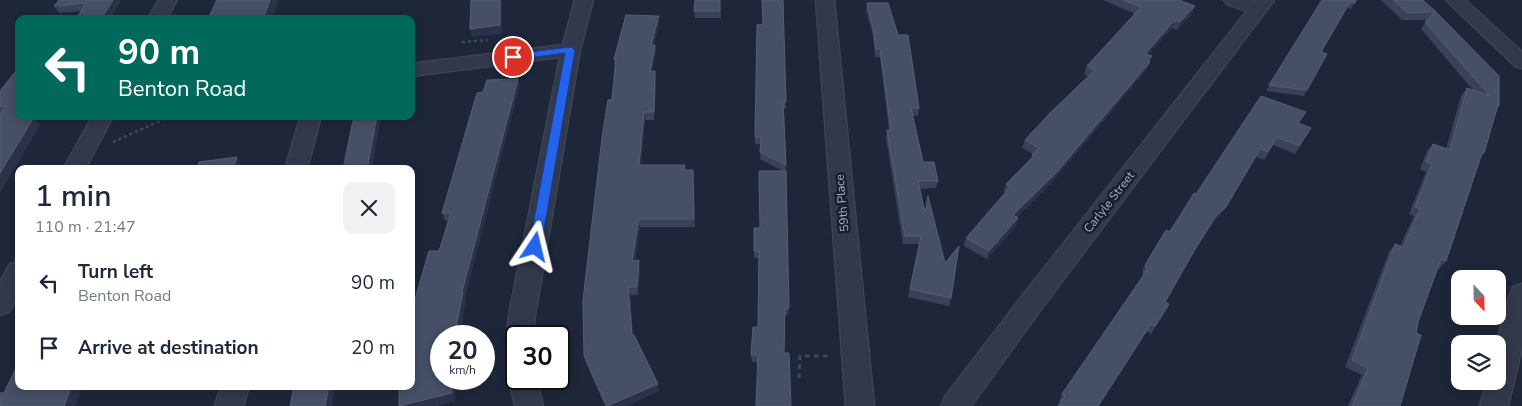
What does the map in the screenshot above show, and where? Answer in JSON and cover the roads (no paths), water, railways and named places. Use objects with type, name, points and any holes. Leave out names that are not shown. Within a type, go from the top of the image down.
[{"type":"street","points":[[159,15],[168,0]]},
{"type":"street","points":[[521,325],[571,50],[584,0]]},
{"type":"street","name":"59th Place","points":[[825,0],[860,406]]},
{"type":"street","points":[[1233,0],[1261,5]]},
{"type":"street","points":[[1454,0],[1522,62]]},
{"type":"street","name":"Carlyle Street","points":[[955,406],[1032,302],[1261,5]]},
{"type":"street","points":[[415,70],[571,50]]},
{"type":"street","points":[[76,165],[101,120]]},
{"type":"street","points":[[297,165],[310,120]]},
{"type":"street","points":[[0,305],[15,278]]},
{"type":"street","points":[[1494,406],[1522,294]]},
{"type":"street","points":[[229,406],[234,390]]},
{"type":"street","points":[[526,390],[530,406]]}]
